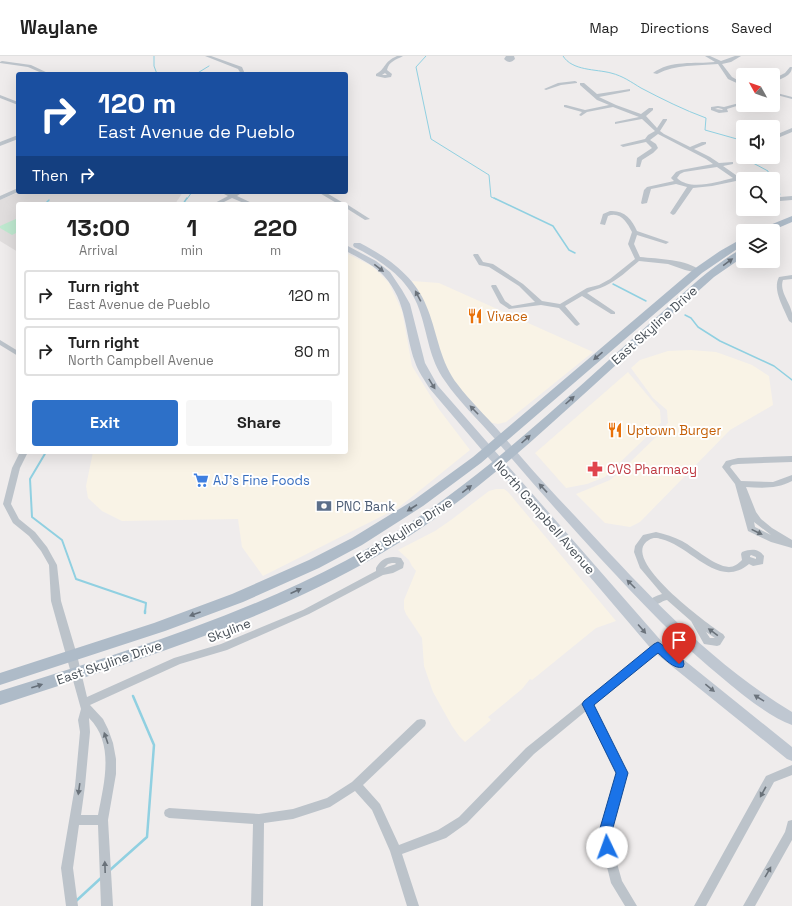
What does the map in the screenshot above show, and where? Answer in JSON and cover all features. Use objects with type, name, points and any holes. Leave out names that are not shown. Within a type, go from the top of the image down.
[{"type":"main road","points":[[780,224],[792,219]]},
{"type":"main road","points":[[780,233],[792,228]]},
{"type":"main road","name":"East Skyline Drive","points":[[0,679],[217,607],[314,564],[389,523],[440,489],[488,451],[500,439],[698,271],[736,245]]},
{"type":"main road","name":"East Skyline Drive","points":[[0,698],[214,626],[302,588],[349,564],[424,520],[476,482],[499,463],[710,275],[736,257]]},
{"type":"main road","points":[[614,361],[612,354],[655,315],[660,303]]},
{"type":"main road","points":[[137,652],[272,594],[282,586],[287,576]]},
{"type":"street","points":[[4,56],[1,63],[29,66],[43,72]]},
{"type":"street","points":[[206,56],[240,68],[242,72]]},
{"type":"street","points":[[384,70],[384,67],[390,60],[401,56]]},
{"type":"street","points":[[707,56],[719,62],[726,76],[736,81]]},
{"type":"street","points":[[655,73],[667,66],[719,62],[734,59],[739,56]]},
{"type":"street","points":[[780,78],[787,74],[792,68]]},
{"type":"street","points":[[546,89],[560,84],[575,82],[582,84],[596,96],[614,106],[644,116],[653,124],[657,132],[716,164],[736,179]]},
{"type":"street","points":[[596,96],[628,90]]},
{"type":"street","points":[[780,95],[792,98]]},
{"type":"street","points":[[0,96],[16,103]]},
{"type":"street","points":[[724,108],[736,105]]},
{"type":"street","points":[[566,106],[583,113],[614,106]]},
{"type":"street","points":[[617,123],[644,116],[652,109]]},
{"type":"street","points":[[623,145],[647,140],[650,136],[657,132],[665,120]]},
{"type":"street","points":[[780,136],[792,130]]},
{"type":"street","points":[[0,144],[16,138]]},
{"type":"street","points":[[638,166],[639,159],[655,148],[654,145],[647,140]]},
{"type":"street","points":[[689,149],[704,143]]},
{"type":"street","points":[[676,182],[674,178],[678,173],[716,164],[731,163]]},
{"type":"street","points":[[644,203],[647,190],[649,188],[676,182],[691,186],[707,185],[736,179]]},
{"type":"street","points":[[673,213],[691,186]]},
{"type":"street","points":[[0,198],[16,191]]},
{"type":"street","points":[[228,194],[246,202]]},
{"type":"street","points":[[220,202],[236,194]]},
{"type":"street","points":[[324,194],[338,202]]},
{"type":"street","points":[[780,199],[792,198]]},
{"type":"street","points":[[348,207],[367,219]]},
{"type":"street","points":[[603,224],[605,215],[607,214],[618,213],[627,217],[635,232],[632,244],[638,260]]},
{"type":"street","points":[[635,232],[666,242]]},
{"type":"street","name":"North Campbell Avenue","points":[[348,242],[387,263],[400,273],[412,286],[424,310],[432,348],[439,365],[449,380],[511,452],[623,576],[686,638],[745,690],[792,719]]},
{"type":"street","name":"North Campbell Avenue","points":[[348,248],[361,255],[387,274],[398,290],[406,304],[420,363],[434,387],[658,646],[792,755]]},
{"type":"street","points":[[476,255],[481,264],[491,265],[521,285],[540,303]]},
{"type":"street","points":[[494,286],[502,302],[511,308],[540,303],[561,306],[576,298],[589,288],[601,286],[612,280],[638,260],[671,263],[710,275]]},
{"type":"street","points":[[787,276],[780,280],[779,287],[792,321]]},
{"type":"street","points":[[582,293],[613,313]]},
{"type":"street","points":[[561,306],[577,324]]},
{"type":"street","points":[[0,342],[16,353]]},
{"type":"street","points":[[23,454],[16,468],[7,504],[16,521],[32,534],[44,549],[53,565],[56,601],[85,706],[83,720],[85,732],[80,786],[67,868],[72,906]]},
{"type":"street","points":[[792,459],[738,461],[729,463],[726,467],[738,484],[743,488],[753,518],[792,544]]},
{"type":"street","points":[[738,484],[769,486],[783,483],[792,478]]},
{"type":"street","points":[[695,619],[669,596],[639,558],[638,549],[641,544],[652,535],[661,534],[724,569],[737,569],[747,561]]},
{"type":"street","name":"Skyline","points":[[85,706],[178,661],[224,647],[306,612],[381,572]]},
{"type":"street","points":[[651,604],[657,599],[669,596]]},
{"type":"street","points":[[396,851],[442,834],[463,820],[530,752],[658,646]]},
{"type":"street","points":[[588,704],[622,773],[604,835],[616,883],[631,906]]},
{"type":"street","points":[[85,706],[99,722],[104,732],[111,759],[111,774],[103,820],[107,906]]},
{"type":"street","points":[[169,813],[259,819],[293,814],[330,802],[356,786],[421,723]]},
{"type":"street","points":[[700,906],[770,779],[792,770]]},
{"type":"street","points":[[356,786],[376,807],[396,851],[414,906]]},
{"type":"street","points":[[257,906],[259,819]]},
{"type":"street","points":[[75,820],[103,820]]},
{"type":"street","points":[[748,906],[790,833],[792,825]]},
{"type":"shaded area","points":[[16,193],[182,194],[176,202],[16,202],[16,251],[0,241],[0,200]]},
{"type":"shaded area","points":[[348,254],[372,266],[389,283],[402,311],[412,366],[438,408],[470,450],[398,508],[263,576],[242,547],[238,519],[122,521],[102,511],[88,498],[86,486],[93,454],[348,454]]},
{"type":"shaded area","points":[[412,281],[439,283],[593,352],[506,422],[498,424],[488,422],[450,376],[438,352],[423,300]]},
{"type":"shaded area","points":[[691,350],[716,352],[752,365],[769,376],[773,405],[730,430],[640,522],[630,527],[605,523],[576,494],[610,480],[657,436],[668,423],[667,410],[653,398],[631,368],[640,360],[668,351]]},
{"type":"shaded area","points":[[628,372],[660,410],[661,423],[605,477],[587,484],[566,488],[535,453]]},
{"type":"shaded area","points":[[504,489],[508,492],[616,621],[596,628],[532,680],[530,679],[522,689],[488,717],[491,720],[465,742],[452,726],[433,692],[424,666],[422,638],[404,609],[404,600],[416,571],[409,560],[398,550],[435,531],[489,491]]},
{"type":"green space","points":[[16,219],[16,233],[12,235],[0,228],[0,226]]},
{"type":"waterway","points":[[154,56],[154,66],[156,72]]},
{"type":"waterway","points":[[426,56],[416,67],[431,139],[489,175],[491,197],[496,199]]},
{"type":"waterway","points":[[563,56],[567,61],[578,67],[611,73],[627,79],[665,100],[706,118],[705,130],[737,139],[740,156],[768,172]]},
{"type":"waterway","points":[[199,72],[209,66]]},
{"type":"waterway","points":[[187,199],[191,194]]},
{"type":"waterway","points":[[184,202],[187,198]]},
{"type":"waterway","points":[[494,198],[553,226],[569,250],[575,253]]},
{"type":"waterway","points":[[613,284],[646,301]]},
{"type":"waterway","points":[[685,315],[691,318],[698,327],[720,341],[774,366],[792,380]]},
{"type":"waterway","points":[[45,454],[30,479],[32,517],[62,540],[76,579],[146,603],[145,612]]},
{"type":"waterway","points":[[110,870],[147,837],[154,745],[133,696]]},
{"type":"waterway","points":[[76,901],[101,878]]},
{"type":"place","name":"Vivace","points":[[475,316]]},
{"type":"place","name":"Uptown Burger","points":[[615,430]]},
{"type":"place","name":"CVS Pharmacy","points":[[595,469]]},
{"type":"place","name":"AJ's Fine Foods","points":[[201,480]]},
{"type":"place","name":"PNC Bank","points":[[324,506]]},
{"type":"route","points":[[607,847],[604,835],[622,773],[588,704],[658,646],[679,664]]}]
